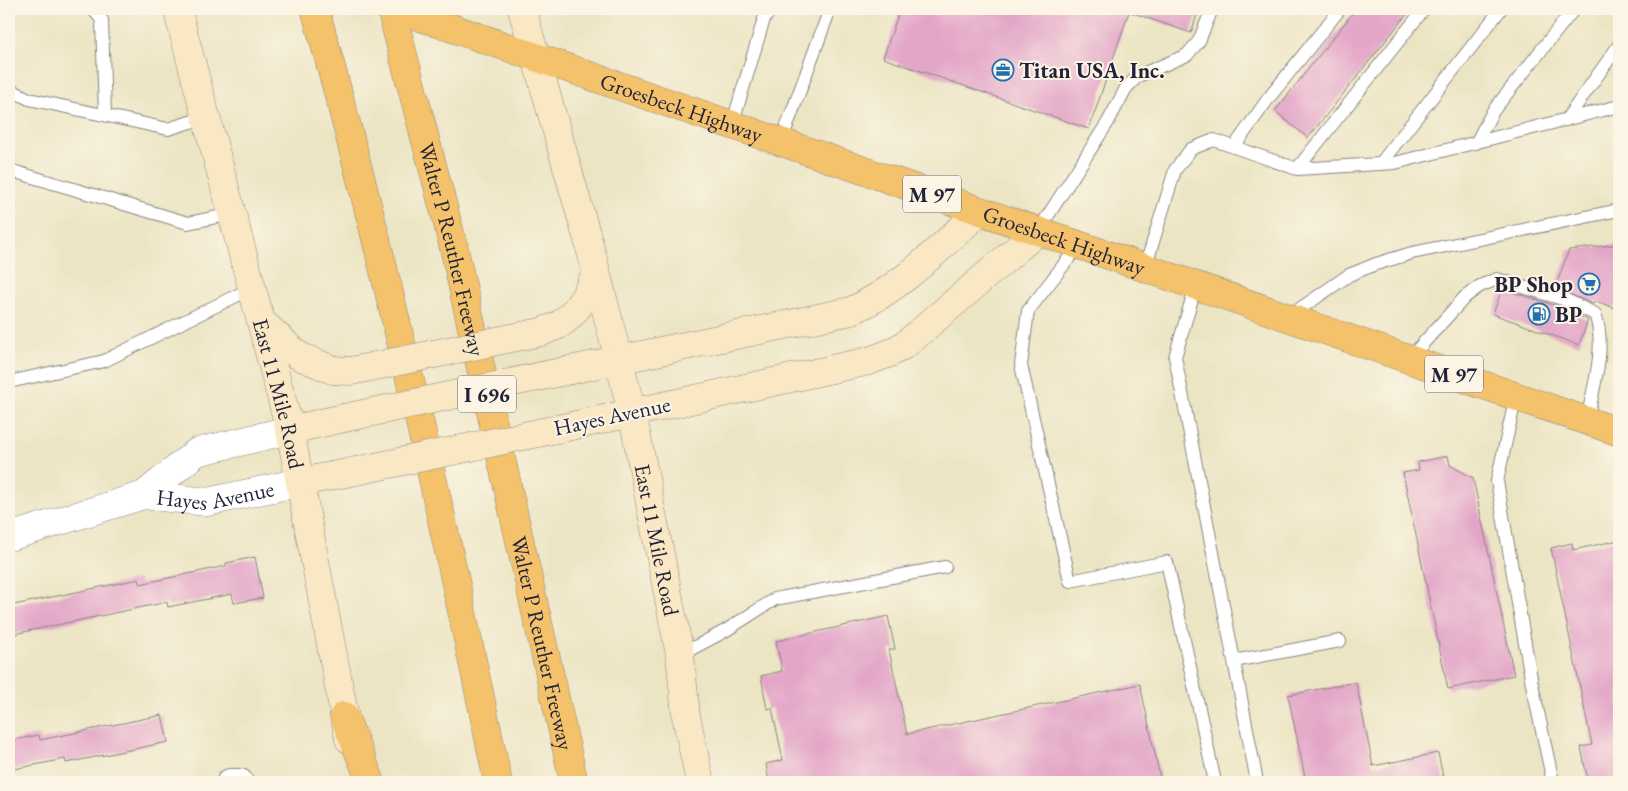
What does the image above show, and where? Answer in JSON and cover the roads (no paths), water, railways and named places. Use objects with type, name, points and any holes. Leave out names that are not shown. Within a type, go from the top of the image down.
[{"type":"main road","name":"East 11 Mile Road","points":[[177,9],[290,430],[357,782]]},
{"type":"main road","points":[[315,9],[369,212],[433,477],[498,782]]},
{"type":"main road","name":"Walter P Reuther Freeway","points":[[390,9],[453,244],[574,782]]},
{"type":"main road","name":"Groesbeck Highway","points":[[397,9],[1619,432]]},
{"type":"main road","name":"East 11 Mile Road","points":[[522,9],[620,360],[632,412],[680,655],[686,716],[700,782]]},
{"type":"main road","name":"Hayes Avenue","points":[[290,430],[851,311],[875,300],[895,287],[980,211]]},
{"type":"main road","name":"Hayes Avenue","points":[[301,482],[581,424],[869,360],[890,353],[922,332],[1038,231]]},
{"type":"main road","points":[[261,321],[299,356],[333,370],[350,371],[541,332],[558,325],[570,317],[579,306],[596,273]]},
{"type":"main road","points":[[344,716],[371,782]]},
{"type":"street","name":"Hayes Avenue","points":[[9,536],[144,495],[197,452],[290,430]]},
{"type":"street","name":"Hayes Avenue","points":[[144,495],[208,502],[301,482]]},
{"type":"street","points":[[230,782],[240,782]]},
{"type":"lane","points":[[92,9],[102,20],[104,114]]},
{"type":"lane","points":[[732,125],[764,19],[772,9]]},
{"type":"lane","points":[[781,142],[830,9]]},
{"type":"lane","points":[[1038,231],[1108,122],[1126,88],[1138,76],[1186,55],[1198,42],[1212,9]]},
{"type":"lane","points":[[1234,147],[1268,99],[1340,9]]},
{"type":"lane","points":[[1297,169],[1424,9]]},
{"type":"lane","points":[[1380,164],[1501,9]]},
{"type":"lane","points":[[1476,143],[1493,111],[1574,9]]},
{"type":"lane","points":[[1566,120],[1619,45]]},
{"type":"lane","points":[[9,89],[30,99],[168,129],[206,118]]},
{"type":"lane","points":[[1145,268],[1175,170],[1191,149],[1214,140],[1297,169],[1395,164],[1619,106]]},
{"type":"lane","points":[[9,170],[188,223],[232,214]]},
{"type":"lane","points":[[1288,317],[1349,275],[1376,264],[1412,253],[1619,210]]},
{"type":"lane","points":[[1079,245],[1028,311],[1021,365],[1070,581],[1167,562],[1215,782]]},
{"type":"lane","points":[[1410,359],[1465,298],[1480,286],[1498,279],[1566,300],[1594,314],[1599,327],[1600,343],[1587,421]]},
{"type":"lane","points":[[1196,286],[1175,357],[1257,782]]},
{"type":"lane","points":[[9,382],[104,361],[252,288]]},
{"type":"lane","points":[[1516,396],[1497,481],[1530,674],[1553,782]]},
{"type":"lane","points":[[680,655],[725,631],[775,599],[944,567]]},
{"type":"lane","points":[[1234,662],[1340,641]]},
{"type":"place","name":"Titan USA, Inc.","points":[[1003,70]]},
{"type":"place","name":"BP Shop","points":[[1589,284]]},
{"type":"place","name":"BP","points":[[1539,314]]}]
